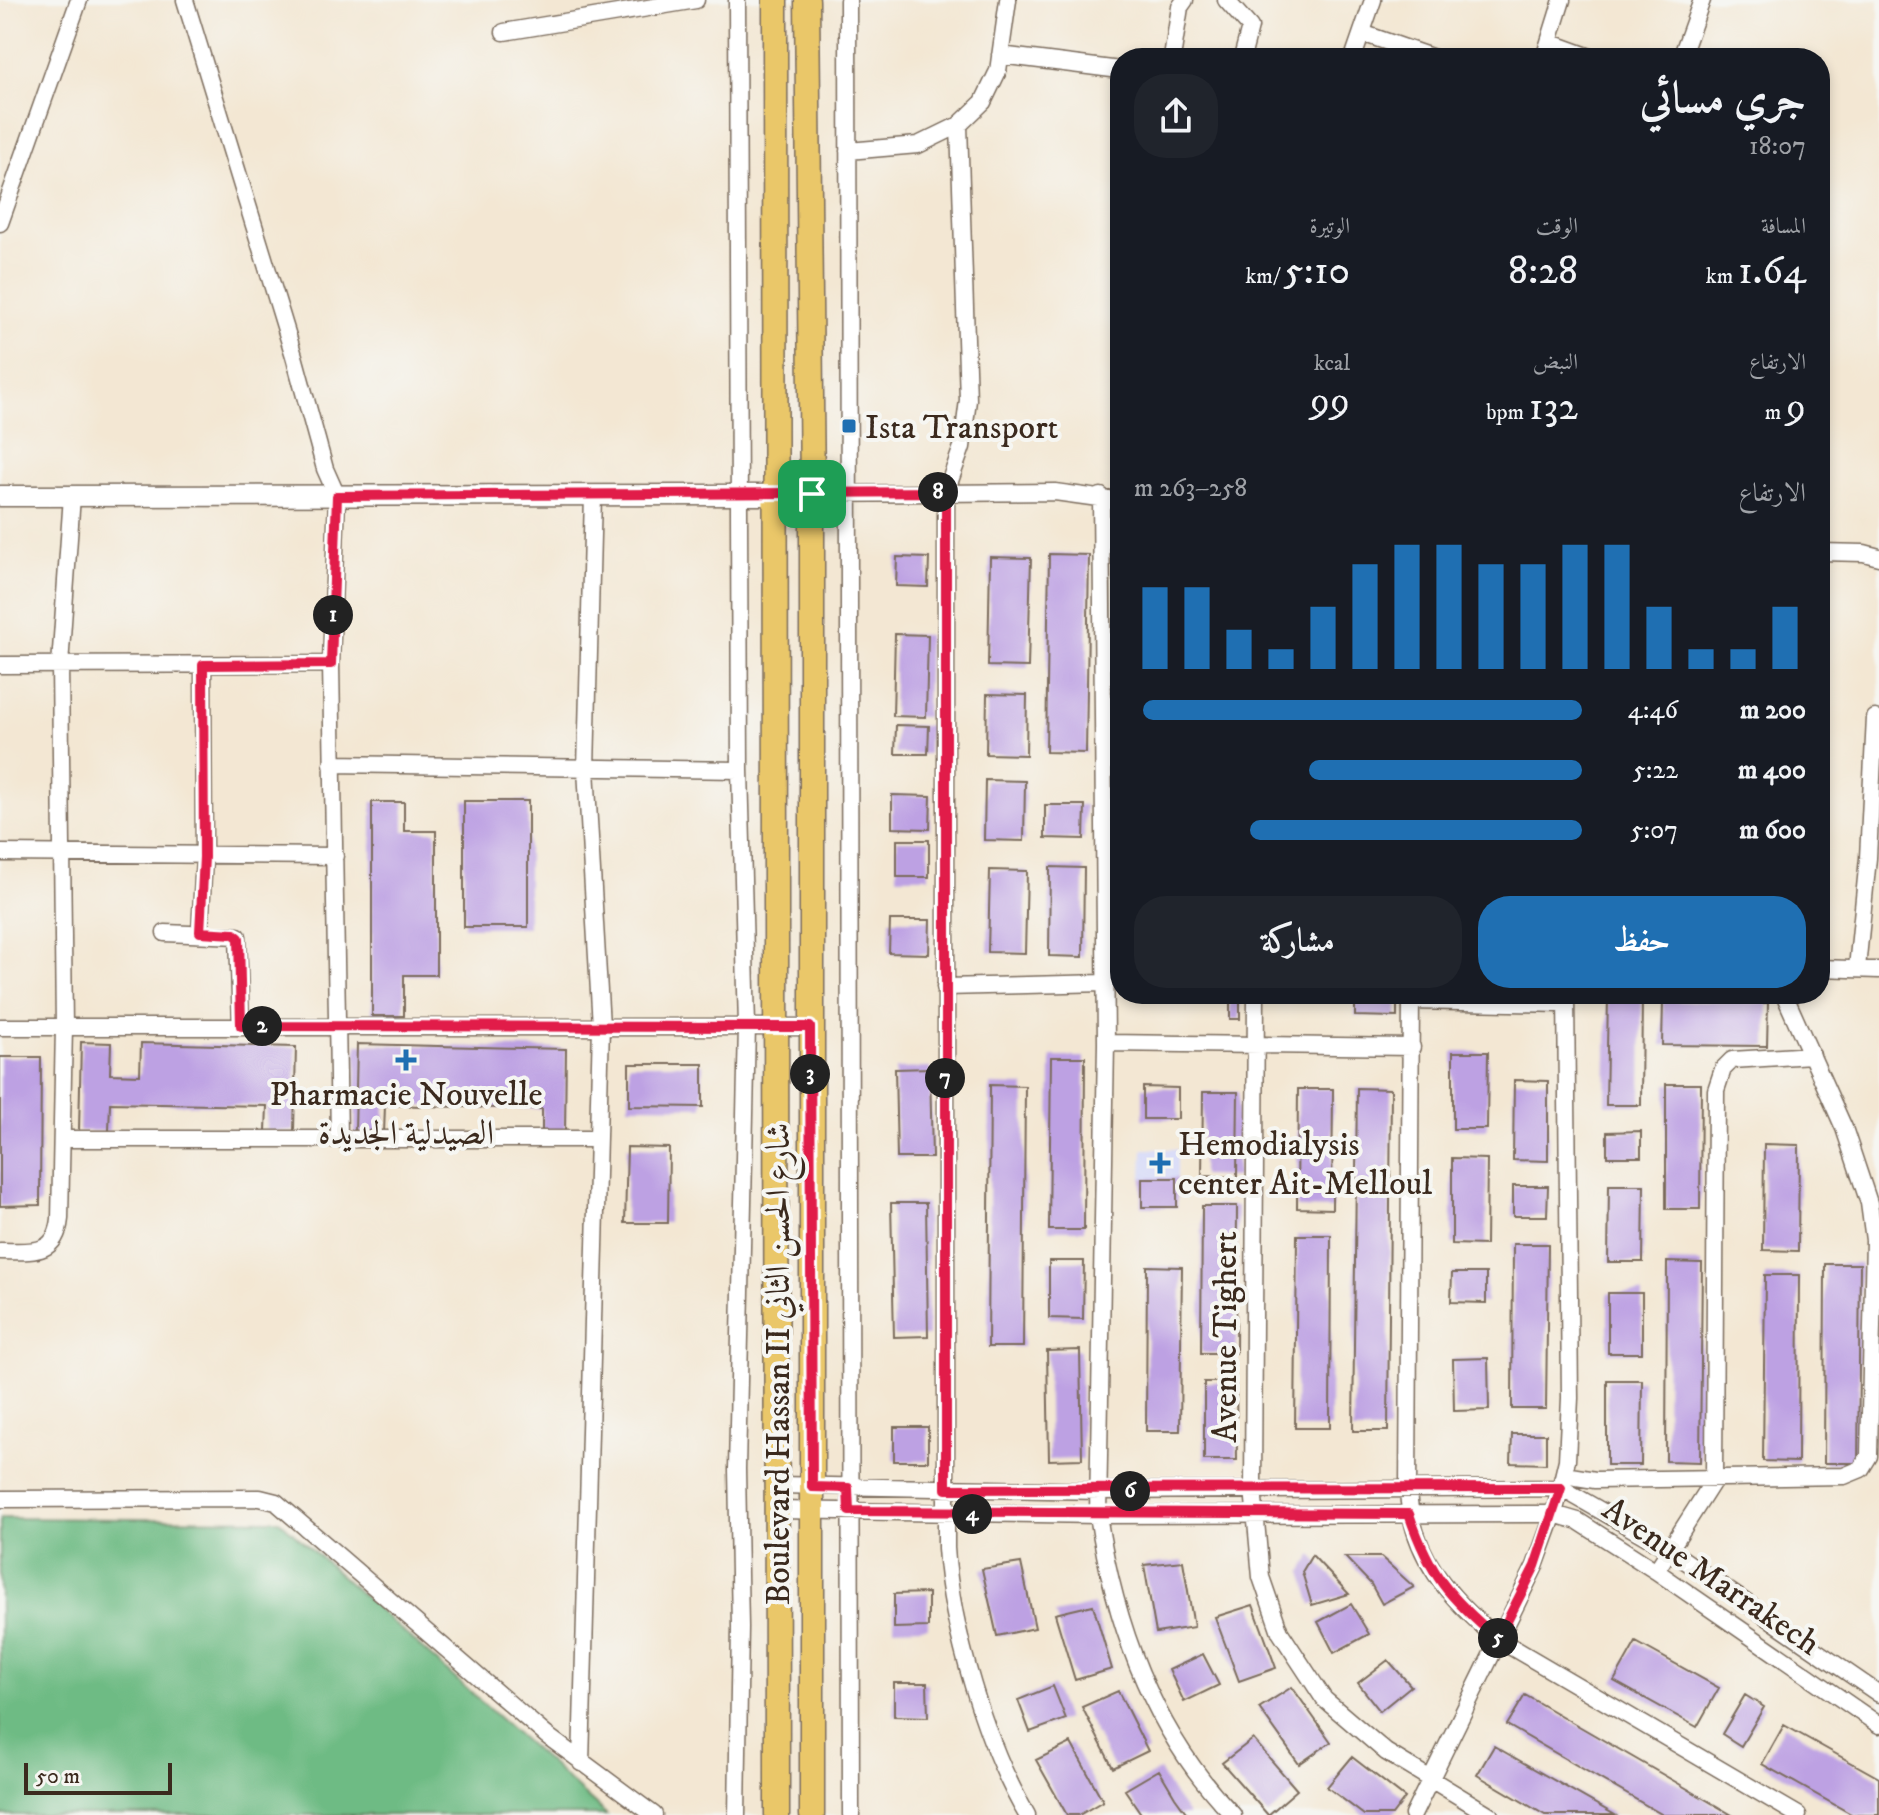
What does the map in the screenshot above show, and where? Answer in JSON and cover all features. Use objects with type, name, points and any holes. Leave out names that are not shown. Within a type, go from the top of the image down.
[{"type":"main road","name":"Boulevard Hassan II شارع الحسن الثاني","points":[[775,0],[777,1815]]},
{"type":"main road","name":"Boulevard Hassan II شارع الحسن الثاني","points":[[807,0],[812,494],[812,1815]]},
{"type":"main road","points":[[777,495],[812,494]]},
{"type":"street","points":[[0,223],[79,0]]},
{"type":"street","points":[[185,0],[294,356],[325,469],[337,496],[331,664],[339,1137]]},
{"type":"street","points":[[504,32],[696,0]]},
{"type":"street","points":[[737,0],[737,495],[747,1026],[737,1469],[737,1815]]},
{"type":"street","points":[[848,0],[851,495],[848,1488],[851,1815]]},
{"type":"street","points":[[848,151],[918,145],[959,125],[983,102],[998,71],[1008,0]]},
{"type":"street","points":[[1174,48],[1180,7],[1185,0]]},
{"type":"street","points":[[1226,0],[1250,27],[1245,48]]},
{"type":"street","points":[[1357,48],[1373,0]]},
{"type":"street","points":[[1547,48],[1562,0]]},
{"type":"street","points":[[1685,48],[1702,0]]},
{"type":"street","points":[[1362,33],[1405,48]]},
{"type":"street","points":[[1000,55],[1110,69]]},
{"type":"street","points":[[959,125],[968,400],[962,447],[946,492],[946,1514],[952,1602],[976,1692],[1027,1815]]},
{"type":"street","points":[[812,494],[1077,492],[1110,498]]},
{"type":"street","points":[[581,1763],[601,1026],[586,769],[593,495]]},
{"type":"street","points":[[0,496],[777,495]]},
{"type":"street","points":[[0,1251],[40,1250],[56,1239],[60,1219],[64,1027],[60,665],[72,496]]},
{"type":"street","points":[[1101,496],[1110,837]]},
{"type":"street","points":[[1830,552],[1864,553],[1879,557]]},
{"type":"street","points":[[0,665],[331,664]]},
{"type":"street","points":[[200,932],[204,857],[203,665]]},
{"type":"street","points":[[1857,968],[1873,858],[1875,718]]},
{"type":"street","points":[[332,764],[740,770]]},
{"type":"street","points":[[0,853],[335,856]]},
{"type":"street","points":[[165,933],[234,934],[239,938],[241,1026]]},
{"type":"street","points":[[1110,933],[1105,983],[1101,1491],[1098,1515],[1107,1573],[1140,1678],[1176,1741],[1233,1815]]},
{"type":"street","points":[[1830,968],[1879,970]]},
{"type":"street","points":[[945,987],[1105,983]]},
{"type":"street","name":"Avenue Tighert","points":[[1256,1004],[1253,1488],[1261,1577],[1280,1632],[1324,1699],[1386,1752],[1490,1815]]},
{"type":"street","points":[[1411,1004],[1408,1490],[1409,1514],[1434,1576],[1459,1606],[1498,1639],[1798,1815]]},
{"type":"street","points":[[1413,1815],[1535,1566],[1563,1481],[1570,1398],[1566,1004]]},
{"type":"street","points":[[1563,1481],[1844,1476],[1861,1469],[1869,1456],[1873,1227],[1869,1203],[1844,1128],[1789,1004]]},
{"type":"street","points":[[0,1027],[810,1027]]},
{"type":"street","points":[[1106,1043],[1412,1047]]},
{"type":"street","points":[[1656,1571],[1714,1480],[1716,1090],[1723,1069],[1732,1060],[1812,1055]]},
{"type":"street","points":[[64,1139],[597,1139]]},
{"type":"street","name":"Avenue Marrakech","points":[[777,1498],[812,1498],[848,1488],[1408,1490],[1563,1481],[1810,1644],[1879,1694]]},
{"type":"street","points":[[0,1499],[260,1498],[276,1502],[581,1763],[654,1815]]},
{"type":"street","name":"Avenue Marrakech","points":[[777,1498],[812,1498],[849,1511],[946,1514],[1554,1514],[1578,1521],[1656,1571],[1873,1721]]},
{"type":"street","points":[[1793,1665],[1810,1644]]},
{"type":"street","points":[[1873,1721],[1879,1694]]},
{"type":"shaded area","name":"Hemodialysis center Ait-Melloul","points":[[1143,1149],[1177,1149],[1177,1178],[1142,1178]]},
{"type":"green space","points":[[0,1518],[279,1520],[607,1815],[0,1815]]},
{"type":"building","points":[[1049,554],[1089,555],[1086,753],[1046,752]]},
{"type":"building","points":[[897,557],[929,558],[928,587],[896,586]]},
{"type":"building","points":[[990,557],[1031,558],[1028,667],[988,666]]},
{"type":"building","points":[[895,634],[928,635],[926,717],[893,716]]},
{"type":"building","points":[[987,694],[1027,695],[1026,755],[986,754]]},
{"type":"building","points":[[896,725],[929,726],[928,754],[895,754]]},
{"type":"building","points":[[985,780],[1025,781],[1024,841],[984,840]]},
{"type":"building","points":[[892,795],[931,796],[930,829],[892,828]]},
{"type":"building","points":[[464,801],[528,801],[528,927],[464,927]]},
{"type":"building","points":[[372,802],[404,802],[404,831],[436,831],[436,975],[404,975],[404,1016],[372,1016]]},
{"type":"building","points":[[1045,805],[1085,805],[1084,839],[1045,838]]},
{"type":"building","points":[[897,840],[929,840],[929,877],[897,877]]},
{"type":"building","points":[[1050,867],[1084,868],[1083,957],[1049,956]]},
{"type":"building","points":[[990,870],[1027,871],[1025,953],[988,952]]},
{"type":"building","points":[[890,920],[930,920],[929,954],[889,953]]},
{"type":"building","points":[[1230,1004],[1240,1004],[1240,1019],[1230,1019]]},
{"type":"building","points":[[1355,1004],[1397,1004],[1397,1017],[1355,1016]]},
{"type":"building","points":[[1608,1004],[1642,1004],[1641,1105],[1606,1105]]},
{"type":"building","points":[[1663,1004],[1768,1004],[1767,1046],[1662,1045]]},
{"type":"building","points":[[81,1042],[111,1043],[110,1074],[140,1075],[141,1043],[296,1047],[294,1131],[266,1131],[267,1106],[110,1103],[109,1131],[79,1131]]},
{"type":"building","points":[[357,1044],[566,1049],[565,1133],[542,1133],[542,1109],[385,1105],[384,1134],[355,1133]]},
{"type":"building","points":[[1453,1052],[1488,1052],[1487,1129],[1453,1129]]},
{"type":"building","points":[[0,1057],[41,1057],[40,1205],[0,1206]]},
{"type":"building","points":[[1051,1057],[1085,1057],[1084,1230],[1049,1230]]},
{"type":"building","points":[[629,1064],[703,1064],[703,1107],[629,1106]]},
{"type":"building","points":[[930,1068],[932,1158],[897,1158],[895,1069]]},
{"type":"building","points":[[1514,1080],[1548,1081],[1548,1161],[1513,1160]]},
{"type":"building","points":[[1666,1084],[1701,1084],[1700,1209],[1666,1209]]},
{"type":"building","points":[[990,1085],[1025,1086],[1023,1347],[988,1347]]},
{"type":"building","points":[[1143,1087],[1178,1088],[1178,1119],[1143,1119]]},
{"type":"building","points":[[1357,1088],[1391,1089],[1388,1431],[1353,1431]]},
{"type":"building","points":[[1298,1089],[1333,1089],[1332,1209],[1297,1208]]},
{"type":"building","points":[[1203,1092],[1238,1092],[1237,1177],[1202,1176]]},
{"type":"building","points":[[1641,1131],[1641,1157],[1607,1157],[1607,1132]]},
{"type":"building","points":[[1764,1144],[1799,1145],[1798,1251],[1763,1250]]},
{"type":"building","points":[[627,1147],[669,1148],[668,1223],[625,1223]]},
{"type":"building","points":[[1452,1158],[1487,1159],[1486,1245],[1452,1244]]},
{"type":"building","points":[[1142,1178],[1177,1178],[1177,1207],[1142,1207]]},
{"type":"building","points":[[1609,1185],[1644,1185],[1643,1262],[1608,1262]]},
{"type":"building","points":[[1513,1186],[1548,1186],[1547,1216],[1513,1216]]},
{"type":"building","points":[[891,1203],[926,1203],[928,1336],[894,1337]]},
{"type":"building","points":[[1202,1206],[1237,1206],[1236,1353],[1201,1353]]},
{"type":"building","points":[[1297,1235],[1331,1235],[1330,1428],[1295,1428]]},
{"type":"building","points":[[1513,1244],[1548,1244],[1546,1409],[1512,1409]]},
{"type":"building","points":[[1049,1261],[1084,1261],[1083,1319],[1049,1318]]},
{"type":"building","points":[[1667,1262],[1702,1263],[1700,1462],[1666,1461]]},
{"type":"building","points":[[1825,1264],[1860,1264],[1858,1463],[1824,1463]]},
{"type":"building","points":[[1147,1266],[1182,1267],[1180,1431],[1146,1431]]},
{"type":"building","points":[[1452,1273],[1486,1273],[1486,1303],[1451,1302]]},
{"type":"building","points":[[1765,1275],[1799,1275],[1798,1462],[1763,1461]]},
{"type":"building","points":[[1608,1293],[1642,1293],[1642,1353],[1608,1353]]},
{"type":"building","points":[[1080,1350],[1082,1459],[1049,1460],[1047,1351]]},
{"type":"building","points":[[1488,1358],[1489,1410],[1454,1411],[1453,1359]]},
{"type":"building","points":[[1607,1380],[1642,1380],[1641,1465],[1607,1465]]},
{"type":"building","points":[[1204,1382],[1236,1382],[1237,1460],[1204,1460]]},
{"type":"building","points":[[894,1427],[928,1427],[928,1461],[894,1461]]},
{"type":"building","points":[[1512,1434],[1546,1434],[1546,1464],[1511,1463]]},
{"type":"building","points":[[1312,1555],[1349,1594],[1312,1605],[1302,1572]]},
{"type":"building","points":[[1345,1557],[1381,1557],[1414,1587],[1382,1604],[1371,1584]]},
{"type":"building","points":[[1183,1561],[1194,1627],[1156,1633],[1144,1565]]},
{"type":"building","points":[[1021,1563],[1035,1628],[997,1636],[982,1569]]},
{"type":"building","points":[[928,1593],[928,1627],[894,1628],[894,1594]]},
{"type":"building","points":[[1351,1604],[1369,1634],[1334,1653],[1318,1622]]},
{"type":"building","points":[[1093,1605],[1112,1669],[1075,1680],[1055,1614]]},
{"type":"building","points":[[1253,1605],[1276,1668],[1239,1681],[1215,1617]]},
{"type":"building","points":[[1636,1642],[1719,1688],[1697,1727],[1614,1681]]},
{"type":"building","points":[[1203,1654],[1219,1685],[1184,1702],[1169,1670]]},
{"type":"building","points":[[1388,1660],[1411,1686],[1380,1711],[1358,1683]]},
{"type":"building","points":[[894,1683],[927,1683],[928,1717],[894,1716]]},
{"type":"building","points":[[1053,1686],[1066,1719],[1030,1732],[1018,1700]]},
{"type":"building","points":[[1292,1687],[1331,1742],[1299,1764],[1259,1708]]},
{"type":"building","points":[[1118,1691],[1148,1751],[1113,1768],[1082,1707]]},
{"type":"building","points":[[1525,1695],[1732,1815],[1663,1815],[1507,1725]]},
{"type":"building","points":[[1745,1695],[1764,1707],[1741,1746],[1722,1734]]},
{"type":"building","points":[[1784,1725],[1879,1778],[1879,1815],[1853,1815],[1762,1764]]},
{"type":"building","points":[[1253,1739],[1297,1790],[1268,1815],[1222,1763]]},
{"type":"building","points":[[1071,1743],[1103,1801],[1079,1815],[1067,1815],[1036,1760]]},
{"type":"building","points":[[1494,1746],[1615,1815],[1545,1815],[1477,1775]]},
{"type":"building","points":[[1352,1757],[1405,1798],[1392,1815],[1364,1815],[1327,1787]]},
{"type":"building","points":[[1159,1770],[1188,1815],[1142,1815],[1125,1790]]},
{"type":"place","name":"Ista Transport","points":[[849,426]]},
{"type":"place","name":"Pharmacie Nouvelle الصيدلية الجديدة","points":[[406,1060]]},
{"type":"place","name":"Hemodialysis center Ait-Melloul","points":[[1160,1163]]},
{"type":"route","points":[[946,492],[946,1489],[1561,1488],[1535,1566],[1498,1639],[1459,1606],[1434,1576],[1409,1514],[1098,1515],[849,1511],[848,1488],[812,1487],[810,1027],[241,1026],[239,938],[234,934],[200,932],[204,857],[203,665],[331,664],[337,496],[812,494],[946,492]]}]
